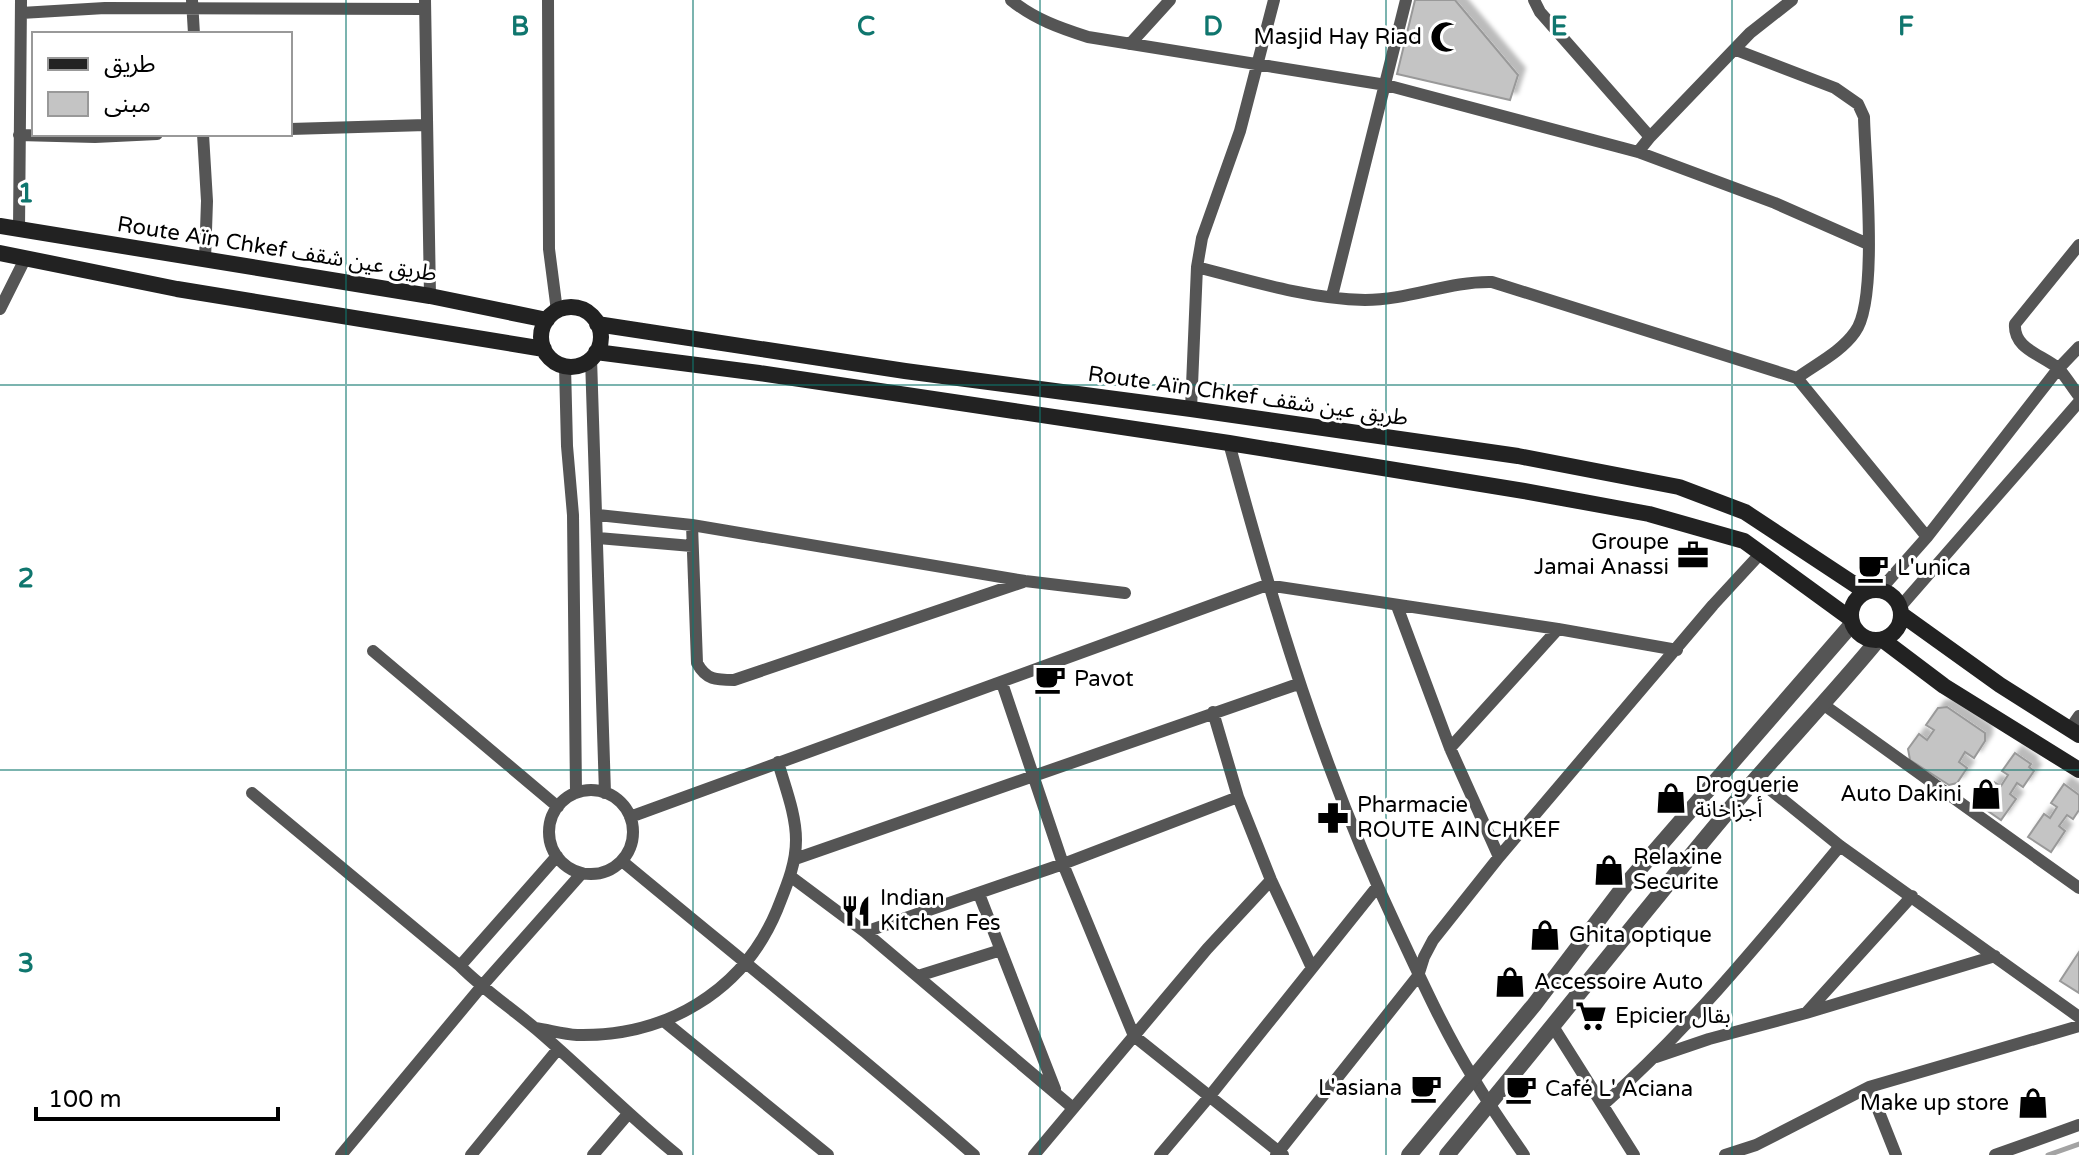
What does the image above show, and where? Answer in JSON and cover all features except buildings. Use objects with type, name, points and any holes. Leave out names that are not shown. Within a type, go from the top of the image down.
[{"type":"main road","name":"Route Aïn Chkef طريق عين شقف","points":[[0,226],[552,315]]},
{"type":"main road","points":[[0,253],[177,289],[544,349]]},
{"type":"main road","points":[[569,307],[581,309],[592,316],[597,324],[600,338],[594,355],[581,365],[565,366],[551,359],[544,349],[541,334],[552,315],[569,307]]},
{"type":"main road","name":"Route Aïn Chkef طريق عين شقف","points":[[597,324],[905,371],[1518,456],[1679,487],[1745,512],[1873,591]]},
{"type":"main road","points":[[594,355],[759,373],[1229,443],[1649,514],[1744,541],[1852,621],[1859,634],[1880,640],[1944,686],[2079,770]]},
{"type":"main road","points":[[1852,621],[1854,603],[1873,591],[1892,596],[1901,611],[2000,685],[2076,727]]},
{"type":"main road","points":[[1880,640],[1894,633],[1901,611]]},
{"type":"street","points":[[548,0],[552,315]]},
{"type":"street","points":[[1011,0],[1049,24],[1088,37],[1386,85],[1638,152],[1775,203],[1868,244]]},
{"type":"street","points":[[1130,44],[1170,0]]},
{"type":"street","points":[[1191,409],[1197,267],[1202,238],[1240,131],[1274,0]]},
{"type":"street","points":[[1332,296],[1406,0]]},
{"type":"street","points":[[1534,0],[1540,12],[1650,137]]},
{"type":"street","points":[[1638,152],[1750,33],[1792,0]]},
{"type":"street","points":[[192,4],[194,32]]},
{"type":"street","points":[[19,229],[21,7],[425,4],[430,296]]},
{"type":"street","points":[[1736,50],[1835,88],[1858,104],[1864,117],[1868,244],[1864,312],[1857,330],[1843,345],[1797,378]]},
{"type":"street","points":[[292,129],[426,125]]},
{"type":"street","points":[[19,135],[32,135]]},
{"type":"street","points":[[57,136],[116,136]]},
{"type":"street","points":[[203,136],[207,201],[205,260]]},
{"type":"street","points":[[2079,245],[2015,324],[2014,332],[2021,344],[2058,369],[2079,396]]},
{"type":"street","points":[[0,309],[26,257]]},
{"type":"street","points":[[1197,267],[1275,287],[1364,300],[1392,298],[1468,282],[1492,282],[1797,378],[1927,537]]},
{"type":"street","points":[[1873,591],[1927,537],[2058,369],[2079,347]]},
{"type":"street","points":[[594,355],[592,434],[598,515],[605,793]]},
{"type":"street","points":[[565,366],[573,515],[576,793]]},
{"type":"street","points":[[1901,611],[2079,402]]},
{"type":"street","points":[[1229,443],[1267,585],[1298,684],[1377,887],[1418,976],[1473,1078],[1524,1155]]},
{"type":"street","points":[[598,515],[692,525],[1025,581],[1125,593]]},
{"type":"street","points":[[692,525],[697,663],[703,674],[713,680],[734,680],[1025,581]]},
{"type":"street","points":[[598,538],[692,546]]},
{"type":"street","points":[[1002,683],[1063,864],[1134,1036],[1279,1154],[1418,976],[1433,940],[1499,857],[1713,605],[1761,553]]},
{"type":"street","points":[[630,817],[1267,585],[1677,650]]},
{"type":"street","points":[[1397,606],[1450,748],[1499,857]]},
{"type":"street","points":[[1409,1155],[1534,1005],[1622,889],[1852,621]]},
{"type":"street","points":[[1450,748],[1558,629]]},
{"type":"street","points":[[1447,1155],[1756,778],[1880,640]]},
{"type":"street","points":[[373,651],[558,807]]},
{"type":"street","points":[[795,859],[1298,684]]},
{"type":"street","points":[[1824,705],[2079,888]]},
{"type":"street","points":[[1213,712],[1238,797],[1271,880],[1312,968]]},
{"type":"street","points":[[535,1028],[577,1035],[665,1022],[705,1000],[746,965],[771,925],[795,859],[796,836],[792,811],[778,762]]},
{"type":"street","points":[[1756,778],[1840,846],[2079,1017]]},
{"type":"street","points":[[591,790],[605,793],[619,800],[630,817],[633,837],[622,861],[601,873],[582,873],[565,865],[557,856],[550,834],[551,823],[558,807],[576,793],[591,790]]},
{"type":"street","points":[[252,793],[460,966],[481,987],[535,1028],[677,1155]]},
{"type":"street","points":[[865,932],[1063,864],[1238,797]]},
{"type":"street","points":[[1604,1104],[1656,1057],[1745,960],[1840,846]]},
{"type":"street","points":[[460,966],[557,856]]},
{"type":"street","points":[[622,861],[746,965],[861,1055],[974,1155]]},
{"type":"street","points":[[341,1155],[481,987],[582,873]]},
{"type":"street","points":[[790,876],[865,932],[1073,1108]]},
{"type":"street","points":[[1034,1155],[1207,949],[1271,880]]},
{"type":"street","points":[[1160,1155],[1377,887]]},
{"type":"street","points":[[979,894],[1055,1090]]},
{"type":"street","points":[[1806,1013],[1912,896]]},
{"type":"street","points":[[918,976],[1001,950]]},
{"type":"street","points":[[1656,1057],[1995,956]]},
{"type":"street","points":[[665,1022],[828,1155]]},
{"type":"street","points":[[1725,1155],[1756,1145],[1869,1087],[2079,1026]]},
{"type":"street","points":[[1554,1028],[1634,1155]]},
{"type":"street","points":[[471,1155],[558,1049]]},
{"type":"street","points":[[1869,1087],[1896,1155]]},
{"type":"street","points":[[593,1155],[628,1114]]},
{"type":"street","points":[[1995,1155],[2079,1125]]},
{"type":"waterway","points":[[2048,1155],[2079,1144]]},
{"type":"place","name":"Masjid Hay Riad","points":[[1446,37]]},
{"type":"place","name":"Groupe Jamai Anassi","points":[[1693,555]]},
{"type":"place","name":"L'unica","points":[[1873,568]]},
{"type":"place","name":"Pavot","points":[[1050,679]]},
{"type":"place","name":"Auto Dakini","points":[[1986,794]]},
{"type":"place","name":"Droguerie أجزاخانة","points":[[1671,798]]},
{"type":"place","name":"Pharmacie ROUTE AIN CHKEF","points":[[1333,818]]},
{"type":"place","name":"Relaxine Securite","points":[[1609,870]]},
{"type":"place","name":"Indian Kitchen Fes","points":[[856,911]]},
{"type":"place","name":"Ghita optique","points":[[1545,935]]},
{"type":"place","name":"Accessoire Auto","points":[[1510,982]]},
{"type":"place","name":"Epicier بقال","points":[[1591,1016]]},
{"type":"place","name":"L'asiana","points":[[1426,1088]]},
{"type":"place","name":"Café L' Aciana","points":[[1521,1089]]},
{"type":"place","name":"Make up store","points":[[2033,1103]]}]
